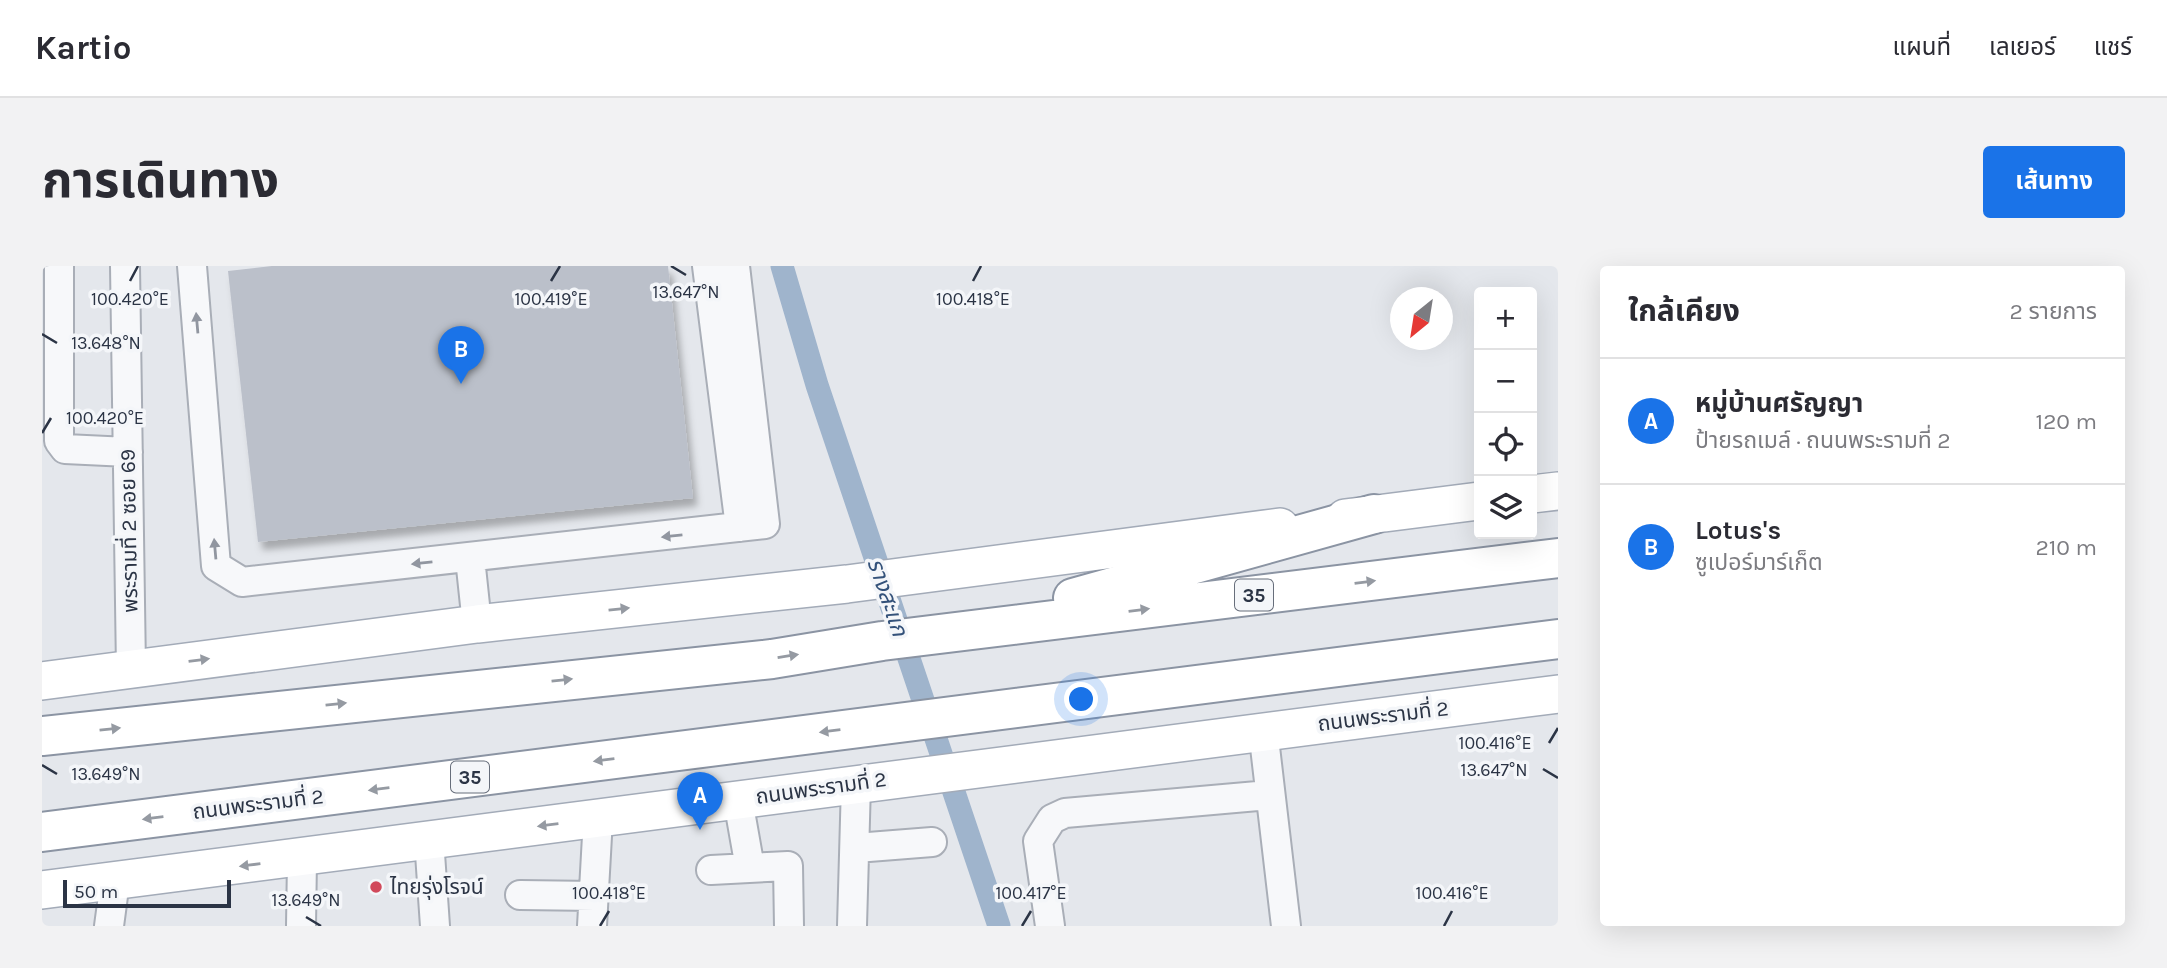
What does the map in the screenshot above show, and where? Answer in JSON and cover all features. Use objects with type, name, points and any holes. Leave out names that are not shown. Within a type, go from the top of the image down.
[{"type":"highway","points":[[950,633],[1374,514]]},
{"type":"highway","name":"35","points":[[42,736],[772,659],[882,641],[1558,558]]},
{"type":"highway","name":"ถนนพระรามที่ 2","points":[[42,832],[1558,639]]},
{"type":"main road","points":[[1537,493],[1558,491]]},
{"type":"main road","points":[[42,681],[477,624],[847,584],[1474,502]]},
{"type":"main road","name":"ถนนพระรามที่ 2","points":[[42,890],[302,859],[429,839],[907,776],[1558,694]]},
{"type":"street","points":[[59,266],[60,441],[65,449],[128,452]]},
{"type":"street","name":"พระรามที่ 2 ซอย 69","points":[[125,266],[131,669]]},
{"type":"street","points":[[192,266],[216,566],[242,582],[753,526]]},
{"type":"street","points":[[707,266],[753,526]]},
{"type":"street","points":[[735,266],[753,526]]},
{"type":"street","points":[[470,558],[477,624]]},
{"type":"street","points":[[1263,730],[1286,926]]},
{"type":"street","points":[[852,926],[856,784]]},
{"type":"street","points":[[1050,926],[1038,841],[1052,819],[1065,813],[1269,795]]},
{"type":"street","points":[[738,800],[750,868]]},
{"type":"street","points":[[593,926],[598,818]]},
{"type":"street","points":[[429,839],[435,926]]},
{"type":"street","points":[[856,848],[932,842]]},
{"type":"street","points":[[302,859],[302,926]]},
{"type":"street","points":[[711,870],[788,866],[789,926]]},
{"type":"street","points":[[109,926],[115,881]]},
{"type":"street","points":[[520,895],[595,896]]},
{"type":"building","points":[[272,266],[668,266],[693,498],[258,542],[228,271]]},
{"type":"waterway","name":"รางสะแก","points":[[782,266],[817,385],[999,926]]},
{"type":"place","name":"Lotus's","points":[[461,384]]},
{"type":"place","name":"หมู่บ้านศรัญญา","points":[[700,830]]},
{"type":"place","name":"ไทยรุ่งโรจน์","points":[[376,887]]}]
